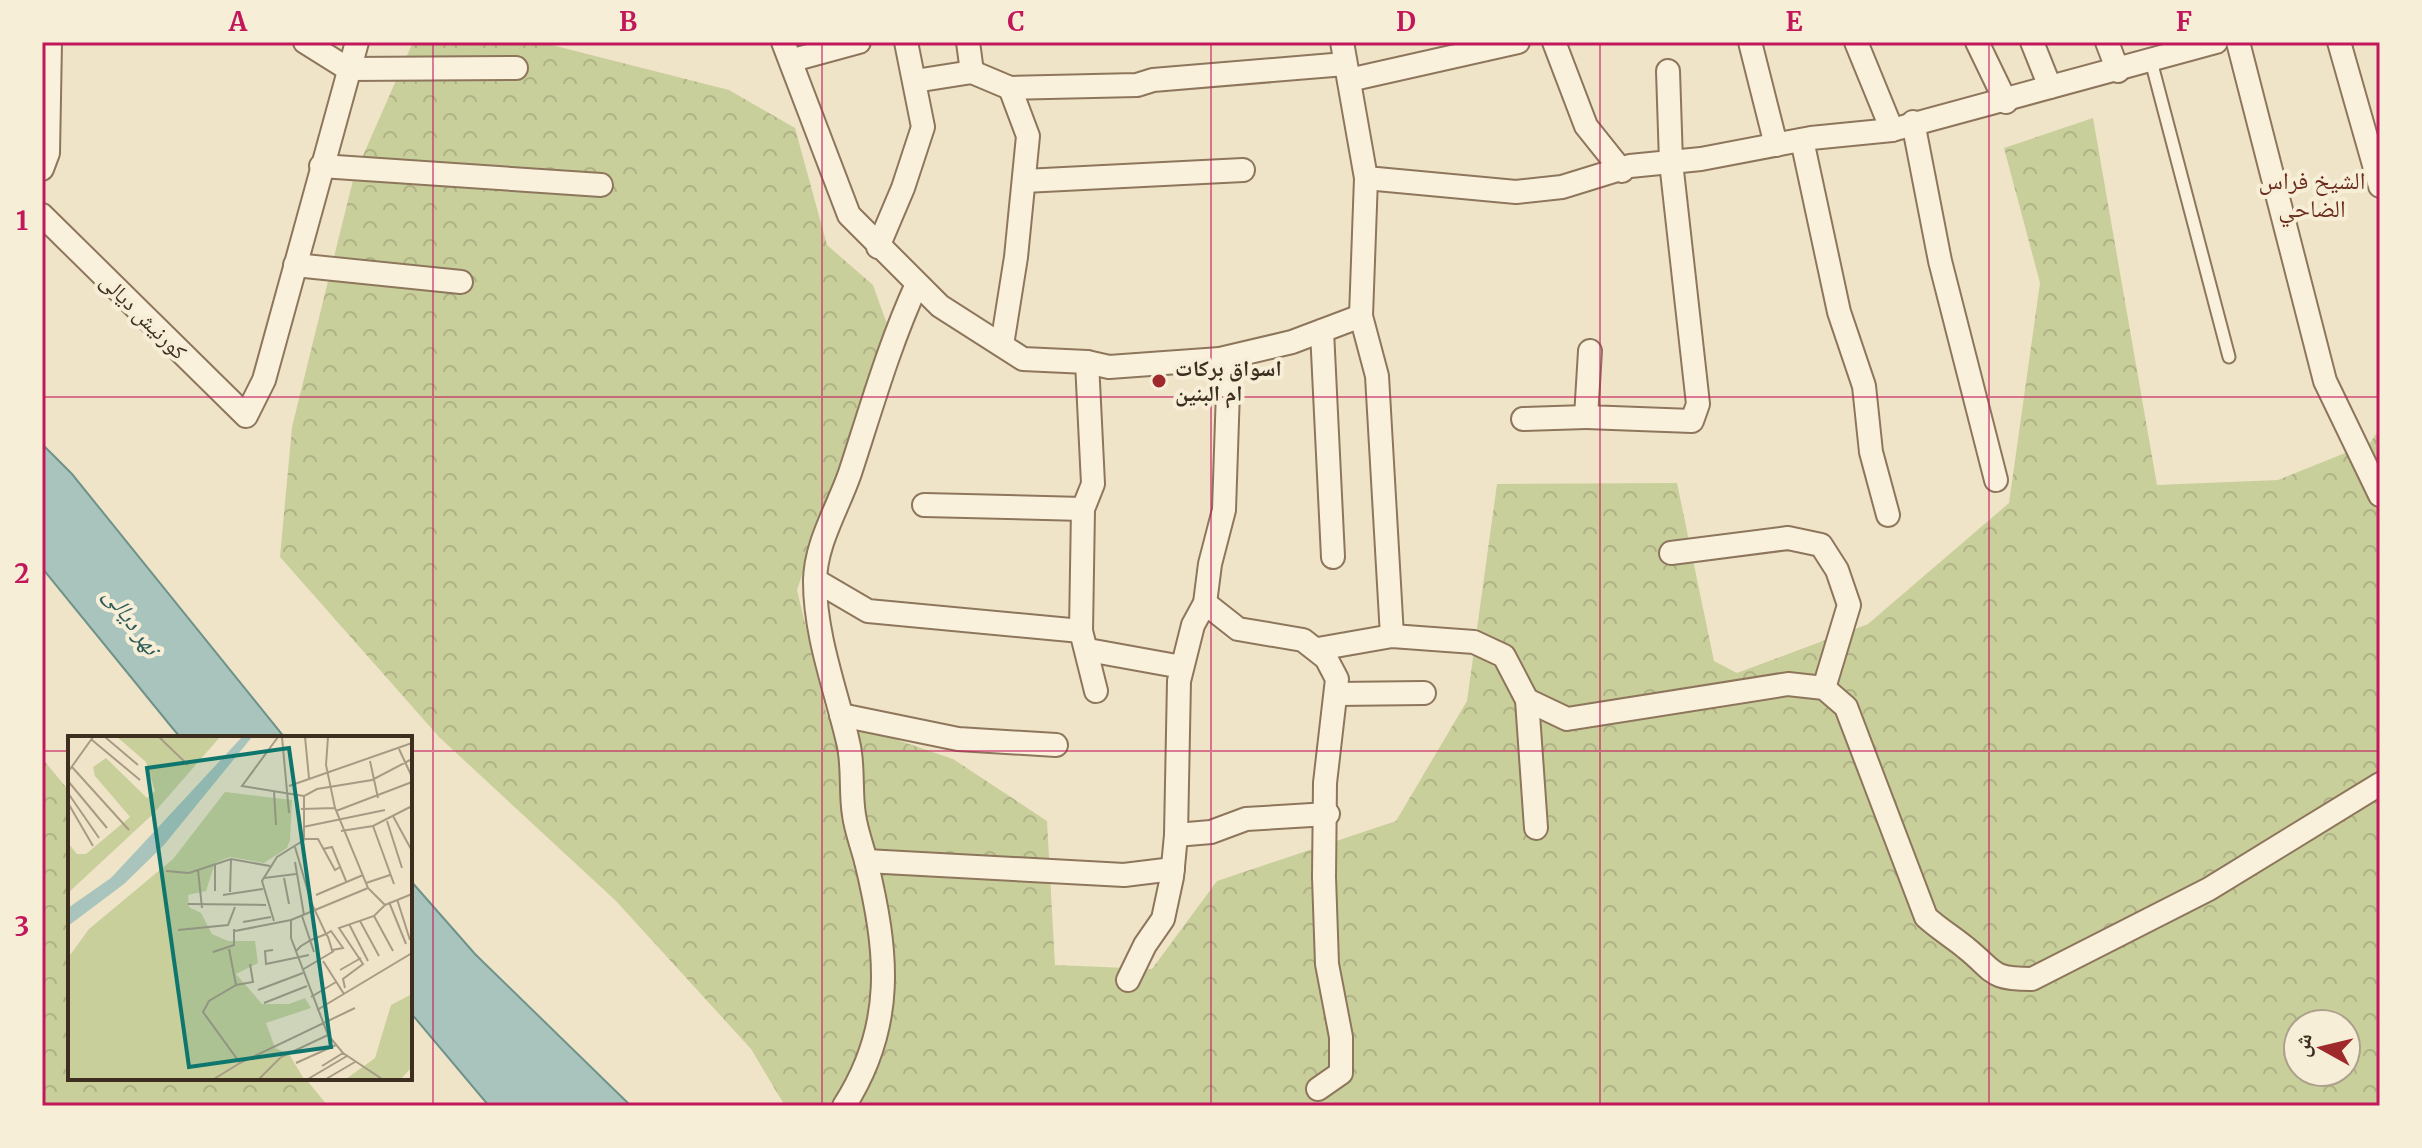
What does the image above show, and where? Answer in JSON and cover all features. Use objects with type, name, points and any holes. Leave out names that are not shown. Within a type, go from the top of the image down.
[{"type":"street","points":[[42,169],[48,153],[50,42]]},
{"type":"street","points":[[305,42],[348,69],[516,68]]},
{"type":"street","points":[[357,42],[295,265],[461,282]]},
{"type":"street","points":[[859,42],[788,51],[849,215],[940,306],[1023,359],[1087,362],[1109,367],[1220,359],[1322,331],[1361,316]]},
{"type":"street","points":[[878,247],[903,188],[923,127],[906,42]]},
{"type":"street","points":[[968,42],[972,72]]},
{"type":"street","points":[[915,81],[972,72],[1010,88],[1137,85],[1153,80],[1518,42]]},
{"type":"street","points":[[1554,42],[1586,126],[1622,171]]},
{"type":"street","points":[[1750,42],[1776,145]]},
{"type":"street","points":[[1856,42],[1902,126],[1996,480]]},
{"type":"street","points":[[1977,42],[2006,102]]},
{"type":"street","points":[[2032,42],[2050,87]]},
{"type":"street","points":[[2107,42],[2118,71]]},
{"type":"street","points":[[1366,178],[1516,192],[1562,187],[1622,171],[1630,166],[1902,126],[2006,102],[2216,42]]},
{"type":"street","points":[[2238,42],[2325,381],[2380,495]]},
{"type":"street","points":[[2339,42],[2380,186]]},
{"type":"street","points":[[1345,62],[1366,178],[1361,316],[1377,376],[1392,636]]},
{"type":"street","points":[[1523,419],[1586,417],[1692,421],[1698,404],[1671,162],[1668,71]]},
{"type":"street","points":[[1002,345],[1028,136],[1010,88]]},
{"type":"street","points":[[1802,140],[1839,312],[1864,386],[1871,452],[1888,515]]},
{"type":"street","points":[[321,166],[601,185]]},
{"type":"street","points":[[1024,181],[1243,170]]},
{"type":"street","name":"كورنيش ديالى","points":[[42,215],[246,416],[264,380],[295,265]]},
{"type":"street","points":[[844,1106],[865,1072],[883,997],[882,935],[854,816],[849,746],[824,652],[815,580],[830,520],[849,476],[892,337],[917,284]]},
{"type":"street","points":[[1322,331],[1333,557]]},
{"type":"street","points":[[1586,417],[1590,351]]},
{"type":"street","points":[[1128,980],[1145,945],[1163,919],[1173,869],[1182,667],[1193,625],[1205,603],[1210,564],[1224,510],[1228,391],[1220,359]]},
{"type":"street","points":[[1087,362],[1093,484],[1083,509],[1085,640],[1096,691]]},
{"type":"street","points":[[924,505],[1083,509]]},
{"type":"street","points":[[1671,553],[1788,538],[1821,545],[1837,570],[1849,605],[1824,688]]},
{"type":"street","points":[[815,580],[868,611],[1085,640],[1182,667]]},
{"type":"street","points":[[1205,603],[1238,629],[1277,633],[1318,649],[1392,636],[1474,642],[1504,656],[1527,700],[1536,828]]},
{"type":"street","points":[[1318,649],[1337,679],[1325,783],[1328,814],[1324,877],[1327,964],[1341,1037],[1341,1073],[1318,1089]]},
{"type":"street","points":[[1527,700],[1567,719],[1788,684],[1824,688],[1846,707],[1926,917],[1948,938],[1966,948],[1987,971],[2006,979],[2032,979],[2209,889],[2380,784]]},
{"type":"street","points":[[1336,694],[1424,693]]},
{"type":"street","points":[[841,715],[958,739],[1056,745]]},
{"type":"street","points":[[1176,835],[1211,832],[1246,819],[1328,814]]},
{"type":"street","points":[[866,861],[1124,875],[1173,869]]},
{"type":"lane","points":[[2151,61],[2229,357]]},
{"type":"green space","points":[[413,42],[540,42],[729,90],[795,128],[827,245],[873,285],[887,324],[797,590],[827,716],[953,759],[1047,821],[1055,965],[1152,969],[1217,881],[1396,821],[1467,701],[1497,484],[1677,483],[1714,661],[1737,673],[1868,624],[2009,503],[2040,283],[2004,148],[2093,118],[2157,485],[2278,480],[2370,443],[2380,428],[2380,1106],[785,1106],[751,1049],[616,901],[439,737],[280,557],[292,427],[354,176]]},
{"type":"green space","points":[[42,758],[68,790],[68,1080],[307,1080],[328,1106],[42,1106]]},
{"type":"water","name":"نهر ديالى","points":[[42,444],[72,474],[283,736],[179,736],[42,568]]},
{"type":"water","points":[[412,882],[475,954],[631,1106],[489,1106],[412,1014]]},
{"type":"place","name":"اسواق بركات ام البنين","points":[[1159,381]]},
{"type":"district","name":"الشيخ فراس الضاحي","points":[[2312,195]]}]
